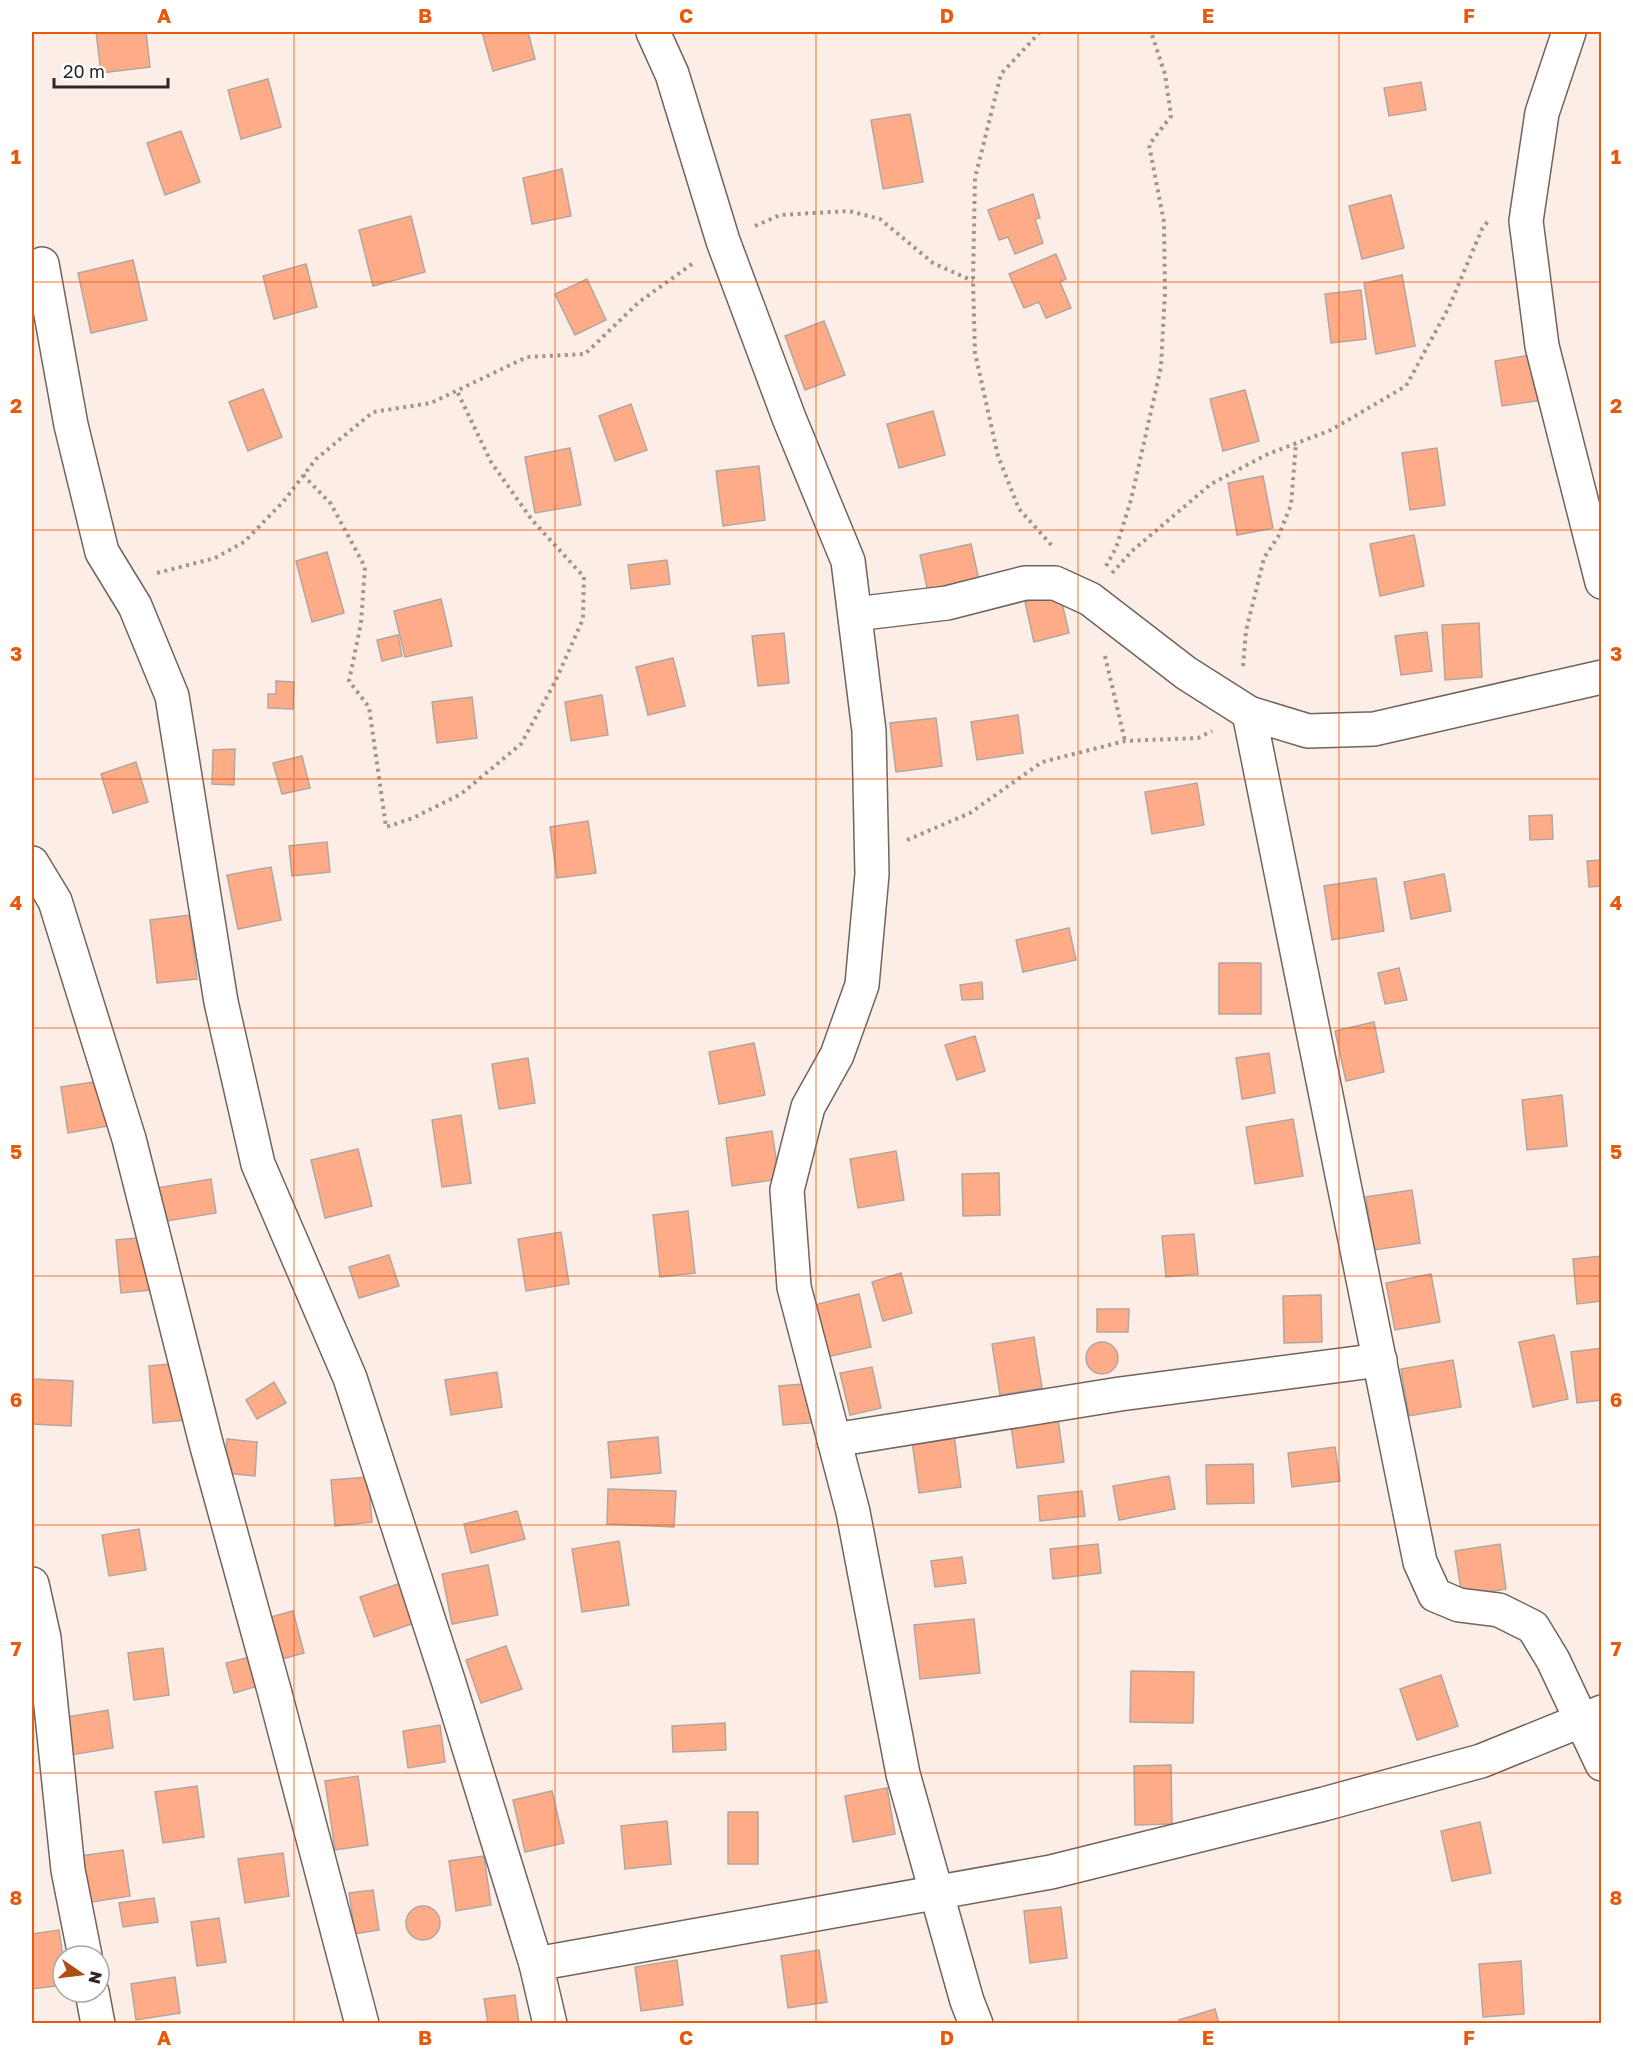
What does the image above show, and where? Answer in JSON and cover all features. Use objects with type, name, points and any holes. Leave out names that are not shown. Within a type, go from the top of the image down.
[{"type":"street","points":[[653,32],[672,74],[723,241],[789,418],[848,561],[869,730],[872,874],[862,985],[837,1054],[807,1107],[788,1190],[794,1287],[853,1512],[903,1774],[967,2001],[976,2024]]},
{"type":"street","points":[[1569,32],[1542,113],[1526,221],[1542,346],[1602,582]]},
{"type":"street","points":[[42,264],[70,425],[102,552],[135,606],[172,696],[221,1002],[258,1164],[350,1378],[448,1680],[536,1964],[550,2024]]},
{"type":"street","points":[[855,614],[947,603],[1025,583],[1055,583],[1090,598],[1186,673],[1249,712],[1308,731],[1374,729],[1602,677]]},
{"type":"street","points":[[1249,712],[1420,1562],[1435,1595],[1459,1605],[1499,1610],[1533,1627],[1591,1716],[1602,1764]]},
{"type":"street","points":[[32,863],[55,901],[129,1139],[206,1443],[362,2024]]},
{"type":"street","points":[[834,1440],[1120,1394],[1380,1360]]},
{"type":"street","points":[[32,1584],[44,1638],[68,1870],[83,1944]]},
{"type":"street","points":[[536,1964],[1051,1872],[1324,1804],[1481,1761],[1591,1716]]},
{"type":"street","points":[[94,2004],[98,2024]]},
{"type":"path","points":[[1040,32],[1001,74],[975,178],[973,281],[975,353],[998,456],[1019,509],[1056,550]]},
{"type":"path","points":[[1090,598],[1116,548],[1131,501],[1161,367],[1165,292],[1164,222],[1149,145],[1171,116],[1165,74],[1151,32]]},
{"type":"path","points":[[135,606],[147,576],[215,558],[244,542],[283,502],[316,459],[373,412],[431,403],[526,357],[585,354],[639,302],[723,241],[780,215],[849,211],[880,219],[933,263],[973,281]]},
{"type":"path","points":[[1090,598],[1132,551],[1211,484],[1268,454],[1331,430],[1406,386],[1449,307],[1482,230],[1496,212]]},
{"type":"path","points":[[303,475],[332,504],[365,567],[360,623],[349,681],[369,706],[386,827],[413,818],[461,794],[521,744],[555,682],[583,619],[584,577],[532,520],[491,462],[457,391]]},
{"type":"path","points":[[871,847],[913,839],[970,813],[1042,762],[1125,741],[1198,738],[1249,712],[1243,677],[1246,631],[1264,558],[1278,537],[1291,505],[1296,443]]},
{"type":"path","points":[[1104,655],[1125,741]]},
{"type":"building","points":[[96,32],[146,32],[150,67],[101,73]]},
{"type":"building","points":[[482,32],[528,32],[535,59],[493,71]]},
{"type":"building","points":[[268,79],[281,127],[241,139],[228,90]]},
{"type":"building","points":[[1421,82],[1426,110],[1389,116],[1384,88]]},
{"type":"building","points":[[910,114],[923,182],[883,189],[871,120]]},
{"type":"building","points":[[181,131],[200,182],[165,195],[147,143]]},
{"type":"building","points":[[562,169],[571,216],[532,224],[523,178]]},
{"type":"building","points":[[1033,194],[1040,218],[1035,219],[1043,243],[1015,254],[1008,237],[999,240],[988,210]]},
{"type":"building","points":[[1391,195],[1404,248],[1362,259],[1349,206]]},
{"type":"building","points":[[411,216],[425,272],[373,286],[359,230]]},
{"type":"building","points":[[1056,254],[1066,279],[1060,282],[1071,308],[1046,318],[1039,302],[1024,308],[1009,274]]},
{"type":"building","points":[[133,260],[147,320],[91,333],[78,273]]},
{"type":"building","points":[[306,264],[317,307],[274,319],[263,276]]},
{"type":"building","points":[[1402,275],[1415,346],[1376,354],[1364,283]]},
{"type":"building","points":[[587,279],[606,320],[575,335],[555,294]]},
{"type":"building","points":[[1361,290],[1366,339],[1331,343],[1325,294]]},
{"type":"building","points":[[824,321],[845,375],[805,390],[785,336]]},
{"type":"building","points":[[1536,354],[1543,400],[1502,406],[1495,361]]},
{"type":"building","points":[[263,389],[282,437],[248,451],[229,402]]},
{"type":"building","points":[[1245,390],[1259,441],[1223,451],[1210,399]]},
{"type":"building","points":[[631,404],[647,450],[615,461],[599,416]]},
{"type":"building","points":[[933,411],[945,455],[899,468],[887,424]]},
{"type":"building","points":[[570,448],[581,505],[535,513],[525,457]]},
{"type":"building","points":[[1437,448],[1445,505],[1410,510],[1402,453]]},
{"type":"building","points":[[759,466],[765,520],[723,526],[716,471]]},
{"type":"building","points":[[1263,476],[1273,528],[1237,535],[1228,483]]},
{"type":"building","points":[[1414,535],[1424,586],[1380,596],[1370,544]]},
{"type":"building","points":[[971,544],[979,580],[928,592],[920,555]]},
{"type":"building","points":[[327,552],[344,613],[312,622],[296,561]]},
{"type":"building","points":[[667,560],[670,584],[631,589],[628,565]]},
{"type":"building","points":[[1060,594],[1069,633],[1034,642],[1025,602]]},
{"type":"building","points":[[441,599],[452,646],[405,657],[394,611]]},
{"type":"building","points":[[1479,623],[1482,677],[1445,680],[1442,625]]},
{"type":"building","points":[[1427,632],[1432,671],[1401,675],[1395,636]]},
{"type":"building","points":[[784,633],[789,683],[758,686],[752,636]]},
{"type":"building","points":[[398,635],[402,656],[382,661],[377,640]]},
{"type":"building","points":[[673,658],[685,706],[648,715],[636,667]]},
{"type":"building","points":[[276,681],[294,682],[293,709],[268,708],[268,694],[276,694]]},
{"type":"building","points":[[602,695],[608,735],[571,741],[565,702]]},
{"type":"building","points":[[472,697],[477,738],[437,743],[432,702]]},
{"type":"building","points":[[1018,715],[1023,753],[977,760],[971,722]]},
{"type":"building","points":[[936,718],[942,766],[896,772],[890,723]]},
{"type":"building","points":[[235,749],[234,785],[212,784],[213,750]]},
{"type":"building","points":[[302,756],[310,788],[282,794],[273,763]]},
{"type":"building","points":[[136,762],[148,802],[113,813],[101,774]]},
{"type":"building","points":[[1197,783],[1204,825],[1152,834],[1145,792]]},
{"type":"building","points":[[1552,815],[1553,839],[1530,840],[1529,816]]},
{"type":"building","points":[[588,821],[596,873],[557,878],[550,827]]},
{"type":"building","points":[[327,842],[330,872],[292,876],[289,846]]},
{"type":"building","points":[[1602,860],[1602,886],[1589,887],[1587,861]]},
{"type":"building","points":[[271,867],[281,920],[238,929],[227,875]]},
{"type":"building","points":[[1444,874],[1451,911],[1411,919],[1404,882]]},
{"type":"building","points":[[1376,878],[1384,931],[1332,940],[1324,886]]},
{"type":"building","points":[[190,915],[197,979],[157,983],[150,920]]},
{"type":"building","points":[[1069,928],[1076,960],[1023,972],[1016,940]]},
{"type":"building","points":[[1219,963],[1261,963],[1261,1014],[1219,1014]]},
{"type":"building","points":[[1399,968],[1407,1000],[1385,1004],[1378,973]]},
{"type":"building","points":[[982,982],[983,999],[962,1000],[960,985]]},
{"type":"building","points":[[1374,1022],[1384,1072],[1346,1081],[1335,1031]]},
{"type":"building","points":[[975,1036],[985,1071],[957,1080],[945,1045]]},
{"type":"building","points":[[754,1043],[765,1095],[719,1104],[709,1052]]},
{"type":"building","points":[[1269,1053],[1275,1093],[1242,1099],[1236,1058]]},
{"type":"building","points":[[528,1058],[535,1103],[499,1109],[492,1064]]},
{"type":"building","points":[[100,1081],[108,1126],[68,1133],[61,1087]]},
{"type":"building","points":[[1562,1095],[1567,1146],[1527,1150],[1522,1100]]},
{"type":"building","points":[[461,1115],[471,1183],[442,1187],[432,1120]]},
{"type":"building","points":[[1293,1119],[1303,1176],[1255,1184],[1246,1127]]},
{"type":"building","points":[[772,1131],[779,1179],[732,1186],[726,1138]]},
{"type":"building","points":[[358,1149],[372,1206],[325,1218],[311,1160]]},
{"type":"building","points":[[896,1151],[904,1200],[858,1208],[850,1159]]},
{"type":"building","points":[[999,1173],[1000,1215],[963,1216],[962,1174]]},
{"type":"building","points":[[211,1179],[216,1213],[161,1222],[156,1188]]},
{"type":"building","points":[[1412,1190],[1420,1243],[1374,1250],[1366,1197]]},
{"type":"building","points":[[688,1211],[695,1273],[660,1277],[653,1215]]},
{"type":"building","points":[[561,1232],[569,1284],[526,1291],[518,1239]]},
{"type":"building","points":[[1194,1234],[1198,1274],[1166,1277],[1162,1236]]},
{"type":"building","points":[[147,1237],[151,1290],[121,1293],[116,1240]]},
{"type":"building","points":[[389,1255],[399,1286],[359,1298],[349,1267]]},
{"type":"building","points":[[1602,1256],[1602,1301],[1577,1304],[1573,1259]]},
{"type":"building","points":[[901,1273],[912,1313],[883,1321],[872,1282]]},
{"type":"building","points":[[1431,1274],[1440,1322],[1395,1330],[1386,1283]]},
{"type":"building","points":[[859,1294],[871,1347],[822,1358],[810,1306]]},
{"type":"building","points":[[1321,1295],[1322,1342],[1284,1343],[1283,1296]]},
{"type":"building","points":[[1097,1309],[1129,1309],[1128,1332],[1097,1332]]},
{"type":"building","points":[[1554,1335],[1568,1399],[1533,1407],[1519,1342]]},
{"type":"building","points":[[1034,1337],[1042,1388],[1000,1395],[992,1344]]},
{"type":"building","points":[[1102,1342],[1113,1347],[1118,1358],[1113,1369],[1102,1374],[1091,1369],[1086,1358],[1091,1347]]},
{"type":"building","points":[[1602,1348],[1602,1400],[1577,1403],[1571,1352]]},
{"type":"building","points":[[1453,1360],[1461,1407],[1409,1416],[1401,1369]]},
{"type":"building","points":[[181,1363],[186,1420],[153,1423],[149,1366]]},
{"type":"building","points":[[872,1367],[881,1408],[850,1415],[840,1373]]},
{"type":"building","points":[[497,1372],[502,1407],[451,1415],[445,1380]]},
{"type":"building","points":[[32,1379],[73,1381],[71,1426],[32,1424]]},
{"type":"building","points":[[274,1382],[286,1403],[257,1419],[246,1400]]},
{"type":"building","points":[[816,1383],[820,1422],[783,1425],[779,1386]]},
{"type":"building","points":[[1058,1419],[1064,1462],[1017,1468],[1011,1426]]},
{"type":"building","points":[[954,1435],[961,1487],[919,1493],[912,1441]]},
{"type":"building","points":[[658,1437],[661,1473],[611,1478],[608,1442]]},
{"type":"building","points":[[227,1439],[257,1442],[255,1476],[224,1473]]},
{"type":"building","points":[[1335,1447],[1340,1481],[1292,1487],[1288,1453]]},
{"type":"building","points":[[1253,1464],[1254,1503],[1207,1504],[1206,1465]]},
{"type":"building","points":[[1169,1476],[1175,1509],[1119,1520],[1113,1486]]},
{"type":"building","points":[[368,1477],[372,1522],[335,1526],[331,1480]]},
{"type":"building","points":[[608,1489],[676,1491],[674,1527],[607,1524]]},
{"type":"building","points":[[1082,1491],[1085,1516],[1040,1521],[1038,1496]]},
{"type":"building","points":[[517,1511],[525,1539],[471,1553],[464,1524]]},
{"type":"building","points":[[139,1529],[146,1570],[109,1576],[102,1535]]},
{"type":"building","points":[[619,1541],[629,1605],[582,1612],[572,1549]]},
{"type":"building","points":[[1098,1544],[1101,1573],[1053,1579],[1050,1549]]},
{"type":"building","points":[[1500,1544],[1506,1589],[1462,1596],[1455,1551]]},
{"type":"building","points":[[962,1557],[966,1583],[935,1587],[931,1561]]},
{"type":"building","points":[[488,1565],[498,1615],[452,1624],[442,1574]]},
{"type":"building","points":[[401,1583],[414,1623],[374,1637],[360,1597]]},
{"type":"building","points":[[293,1611],[304,1653],[278,1660],[267,1618]]},
{"type":"building","points":[[974,1619],[980,1673],[920,1679],[914,1625]]},
{"type":"building","points":[[506,1646],[522,1689],[481,1703],[466,1660]]},
{"type":"building","points":[[163,1648],[169,1695],[134,1700],[128,1653]]},
{"type":"building","points":[[250,1657],[258,1686],[234,1693],[226,1663]]},
{"type":"building","points":[[1131,1671],[1194,1672],[1193,1723],[1130,1722]]},
{"type":"building","points":[[1441,1675],[1458,1726],[1417,1740],[1400,1689]]},
{"type":"building","points":[[108,1710],[113,1748],[71,1755],[66,1717]]},
{"type":"building","points":[[725,1723],[726,1750],[673,1752],[672,1726]]},
{"type":"building","points":[[440,1725],[445,1762],[408,1768],[403,1731]]},
{"type":"building","points":[[1171,1765],[1172,1824],[1135,1825],[1134,1766]]},
{"type":"building","points":[[358,1776],[368,1845],[335,1850],[325,1781]]},
{"type":"building","points":[[197,1786],[204,1837],[163,1843],[155,1792]]},
{"type":"building","points":[[887,1788],[895,1834],[853,1842],[845,1796]]},
{"type":"building","points":[[552,1791],[564,1843],[525,1852],[513,1800]]},
{"type":"building","points":[[728,1812],[758,1812],[758,1864],[728,1864]]},
{"type":"building","points":[[667,1821],[671,1864],[625,1869],[621,1826]]},
{"type":"building","points":[[1480,1822],[1491,1873],[1452,1881],[1441,1831]]},
{"type":"building","points":[[123,1850],[130,1896],[86,1903],[80,1856]]},
{"type":"building","points":[[283,1853],[289,1896],[245,1903],[238,1859]]},
{"type":"building","points":[[484,1856],[491,1905],[456,1911],[449,1861]]},
{"type":"building","points":[[373,1890],[379,1930],[355,1934],[349,1893]]},
{"type":"building","points":[[154,1898],[158,1922],[123,1927],[119,1903]]},
{"type":"building","points":[[423,1906],[435,1911],[440,1923],[435,1935],[423,1940],[411,1935],[406,1923],[411,1911]]},
{"type":"building","points":[[1061,1907],[1067,1958],[1030,1963],[1024,1911]]},
{"type":"building","points":[[219,1918],[226,1962],[197,1966],[191,1922]]},
{"type":"building","points":[[59,1930],[61,1944],[51,1944],[51,1987],[32,1989],[32,1934]]},
{"type":"building","points":[[819,1950],[827,2002],[788,2008],[781,1956]]},
{"type":"building","points":[[677,1960],[683,2005],[641,2011],[635,1967]]},
{"type":"building","points":[[1521,1961],[1524,2014],[1483,2017],[1479,1964]]},
{"type":"building","points":[[175,1977],[180,2013],[136,2020],[131,1984]]},
{"type":"building","points":[[515,1995],[519,2024],[488,2024],[484,1999]]},
{"type":"building","points":[[1215,2009],[1219,2024],[1180,2024],[1179,2020]]}]
